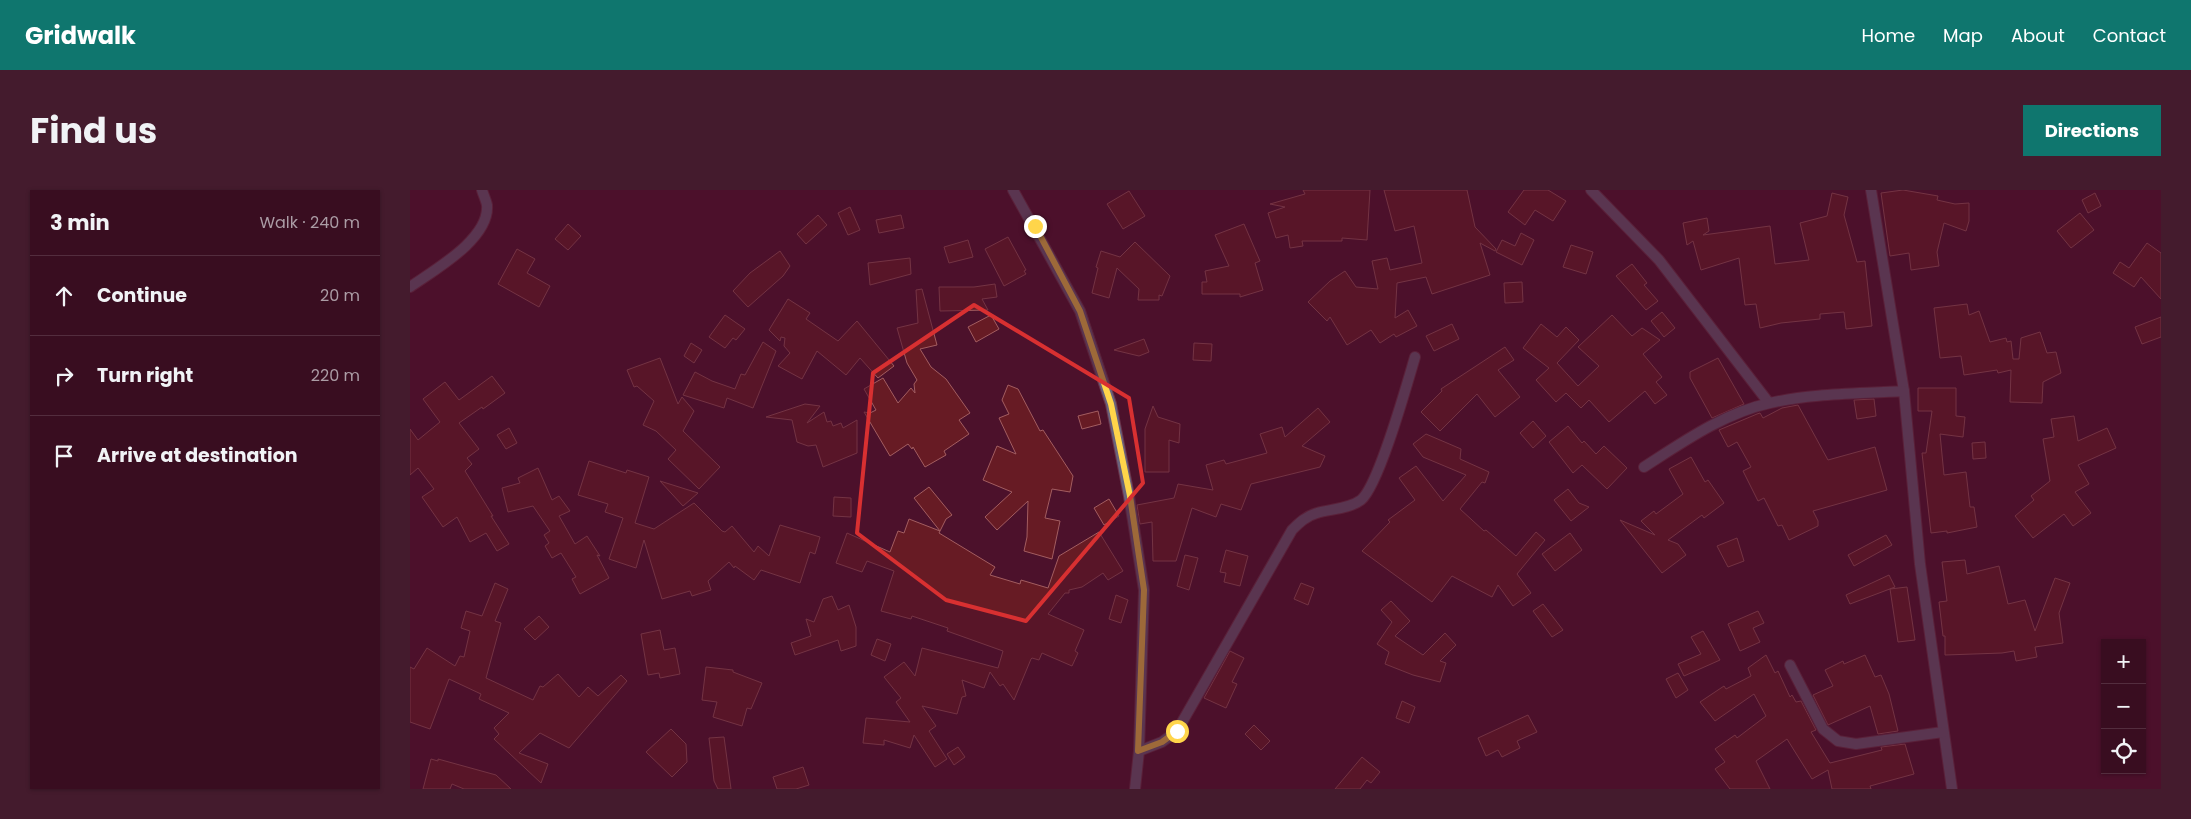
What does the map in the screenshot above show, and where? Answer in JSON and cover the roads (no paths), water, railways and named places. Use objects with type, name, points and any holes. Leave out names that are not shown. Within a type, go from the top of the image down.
[{"type":"street","points":[[410,287],[459,252],[474,237],[485,218],[487,205],[482,190]]},
{"type":"street","points":[[1013,190],[1080,311],[1111,404],[1130,496],[1144,590],[1135,789]]},
{"type":"street","points":[[1591,190],[1659,260],[1769,403]]},
{"type":"street","points":[[1871,190],[1904,391],[1920,564],[1952,789]]},
{"type":"street","points":[[1138,751],[1162,742],[1177,731],[1292,530],[1302,520],[1316,513],[1342,508],[1361,500],[1373,482],[1385,451],[1416,357]]},
{"type":"street","points":[[1644,467],[1687,440],[1719,423],[1769,403],[1814,397],[1904,391]]},
{"type":"street","points":[[1790,665],[1823,730],[1838,741],[1856,744],[1943,732]]}]
